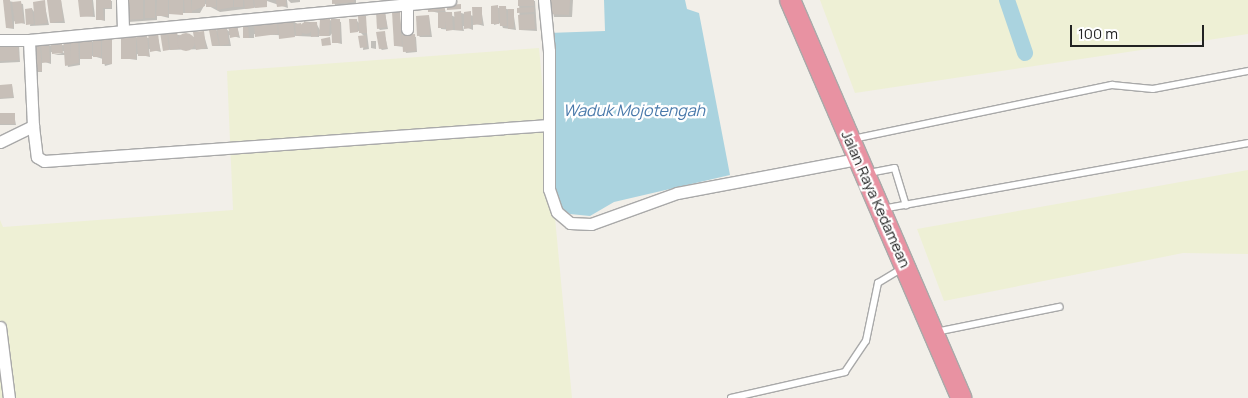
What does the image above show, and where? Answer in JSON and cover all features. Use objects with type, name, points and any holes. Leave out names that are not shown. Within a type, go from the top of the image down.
[{"type":"highway","name":"Jalan Raya Kedamean","points":[[790,0],[961,398]]},
{"type":"street","points":[[122,0],[123,29]]},
{"type":"street","points":[[0,40],[29,40],[328,5],[407,5],[450,0]]},
{"type":"street","points":[[544,0],[549,50],[546,153],[552,202],[561,217],[579,225],[677,193],[861,166]]},
{"type":"street","points":[[407,5],[407,29]]},
{"type":"street","points":[[29,40],[36,157],[44,161],[548,124]]},
{"type":"street","points":[[0,142],[33,126]]},
{"type":"street","points":[[0,327],[9,398]]},
{"type":"lane","points":[[850,140],[1112,84],[1152,88],[1248,71]]},
{"type":"lane","points":[[880,209],[1248,143]]},
{"type":"lane","points":[[861,166],[895,168],[906,205]]},
{"type":"lane","points":[[731,398],[845,372],[866,341],[878,283],[890,271],[906,268]]},
{"type":"lane","points":[[934,332],[1059,308]]},
{"type":"green space","points":[[820,0],[1248,0],[1248,34],[855,93]]},
{"type":"green space","points":[[539,48],[572,398],[0,398],[0,220],[3,227],[233,210],[227,71]]},
{"type":"green space","points":[[1248,170],[1248,254],[1183,253],[944,301],[917,229]]},
{"type":"water","name":"Waduk Mojotengah","points":[[604,0],[685,0],[687,9],[699,13],[730,175],[614,202],[590,216],[570,214],[552,202],[548,33],[605,31]]},
{"type":"building","points":[[3,0],[10,0],[13,28],[6,28]]},
{"type":"building","points":[[45,0],[47,23],[35,25],[33,2]]},
{"type":"building","points":[[47,0],[61,0],[63,21],[50,23]]},
{"type":"building","points":[[78,0],[92,0],[93,16],[80,17]]},
{"type":"building","points":[[96,0],[111,0],[111,8],[103,8],[104,20],[96,20]]},
{"type":"building","points":[[123,0],[143,0],[143,19],[124,20]]},
{"type":"building","points":[[145,0],[155,0],[155,18],[145,18]]},
{"type":"building","points":[[157,0],[168,0],[168,16],[156,16]]},
{"type":"building","points":[[169,0],[183,0],[183,15],[169,14]]},
{"type":"building","points":[[184,0],[191,0],[192,13],[185,13]]},
{"type":"building","points":[[192,0],[205,0],[205,6],[192,11]]},
{"type":"building","points":[[206,0],[216,0],[216,7],[206,7]]},
{"type":"building","points":[[217,0],[233,0],[233,7],[217,10]]},
{"type":"building","points":[[234,0],[243,0],[243,7],[234,7]]},
{"type":"building","points":[[244,0],[253,0],[254,8],[245,9]]},
{"type":"building","points":[[254,0],[267,0],[267,7],[255,8]]},
{"type":"building","points":[[276,0],[286,0],[286,6],[277,7]]},
{"type":"building","points":[[332,0],[354,0],[354,2],[332,4]]},
{"type":"building","points":[[518,0],[534,0],[534,6],[518,6]]},
{"type":"building","points":[[550,0],[570,0],[569,15],[550,14]]},
{"type":"building","points":[[21,1],[24,23],[15,24],[12,2]]},
{"type":"building","points":[[444,4],[445,11],[428,12],[428,5]]},
{"type":"building","points":[[461,4],[461,9],[447,10],[447,5]]},
{"type":"building","points":[[498,5],[499,24],[491,24],[491,6]]},
{"type":"building","points":[[499,6],[506,6],[507,26],[500,26]]},
{"type":"building","points":[[472,7],[482,7],[482,24],[473,25]]},
{"type":"building","points":[[534,7],[534,12],[517,13],[517,8]]},
{"type":"building","points":[[32,8],[34,24],[26,25],[25,9]]},
{"type":"building","points":[[508,9],[514,9],[514,28],[508,29]]},
{"type":"building","points":[[385,11],[387,27],[377,29],[376,12]]},
{"type":"building","points":[[461,11],[462,30],[455,30],[454,12]]},
{"type":"building","points":[[471,11],[471,28],[464,29],[464,12]]},
{"type":"building","points":[[392,12],[400,12],[402,46],[394,46]]},
{"type":"building","points":[[438,12],[452,12],[453,30],[446,31],[446,21],[445,28],[438,28]]},
{"type":"building","points":[[534,14],[535,29],[519,30],[518,15]]},
{"type":"building","points":[[429,15],[430,35],[417,36],[416,16]]},
{"type":"building","points":[[358,16],[366,16],[367,33],[359,33]]},
{"type":"building","points":[[320,19],[330,19],[329,36],[319,36]]},
{"type":"building","points":[[331,19],[340,19],[340,43],[332,43]]},
{"type":"building","points":[[349,19],[357,19],[358,32],[350,33]]},
{"type":"building","points":[[293,20],[295,37],[279,39],[278,22]]},
{"type":"building","points":[[277,21],[278,34],[255,37],[254,24]]},
{"type":"building","points":[[306,22],[312,28],[306,34],[300,28]]},
{"type":"building","points":[[310,22],[317,22],[318,36],[311,37]]},
{"type":"building","points":[[301,23],[302,35],[296,36],[295,24]]},
{"type":"building","points":[[237,24],[239,36],[230,38],[228,25]]},
{"type":"building","points":[[243,26],[248,26],[249,38],[243,38]]},
{"type":"building","points":[[227,28],[229,44],[220,46],[217,29]]},
{"type":"building","points":[[216,29],[219,45],[212,46],[209,30]]},
{"type":"building","points":[[167,31],[169,50],[163,51],[160,32]]},
{"type":"building","points":[[177,31],[179,49],[170,50],[168,33]]},
{"type":"building","points":[[204,31],[206,48],[196,50],[193,32]]},
{"type":"building","points":[[385,31],[387,48],[379,49],[376,32]]},
{"type":"building","points":[[158,33],[160,50],[150,52],[148,34]]},
{"type":"building","points":[[186,33],[192,36],[195,42],[192,48],[186,51],[180,48],[177,42],[180,36]]},
{"type":"building","points":[[136,34],[147,34],[149,56],[138,56]]},
{"type":"building","points":[[415,34],[416,51],[403,52],[402,35]]},
{"type":"building","points":[[121,35],[136,35],[136,59],[121,59]]},
{"type":"building","points":[[366,35],[367,47],[360,48],[358,36]]},
{"type":"building","points":[[63,37],[70,37],[71,60],[71,37],[78,37],[79,63],[65,66]]},
{"type":"building","points":[[93,37],[101,37],[101,57],[93,57]]},
{"type":"building","points":[[330,37],[331,45],[322,46],[321,39]]},
{"type":"building","points":[[80,38],[92,38],[92,59],[80,59]]},
{"type":"building","points":[[102,39],[112,39],[112,64],[102,64]]},
{"type":"building","points":[[18,41],[19,60],[0,61],[0,42]]},
{"type":"building","points":[[41,44],[49,44],[50,62],[42,63]]},
{"type":"building","points":[[62,44],[63,53],[52,54],[51,45]]},
{"type":"building","points":[[40,45],[42,71],[33,72],[31,46]]},
{"type":"building","points":[[12,84],[13,97],[0,98],[0,85]]},
{"type":"building","points":[[0,113],[15,113],[15,124],[0,124]]},
{"type":"waterway","points":[[1007,0],[1025,53]]}]
